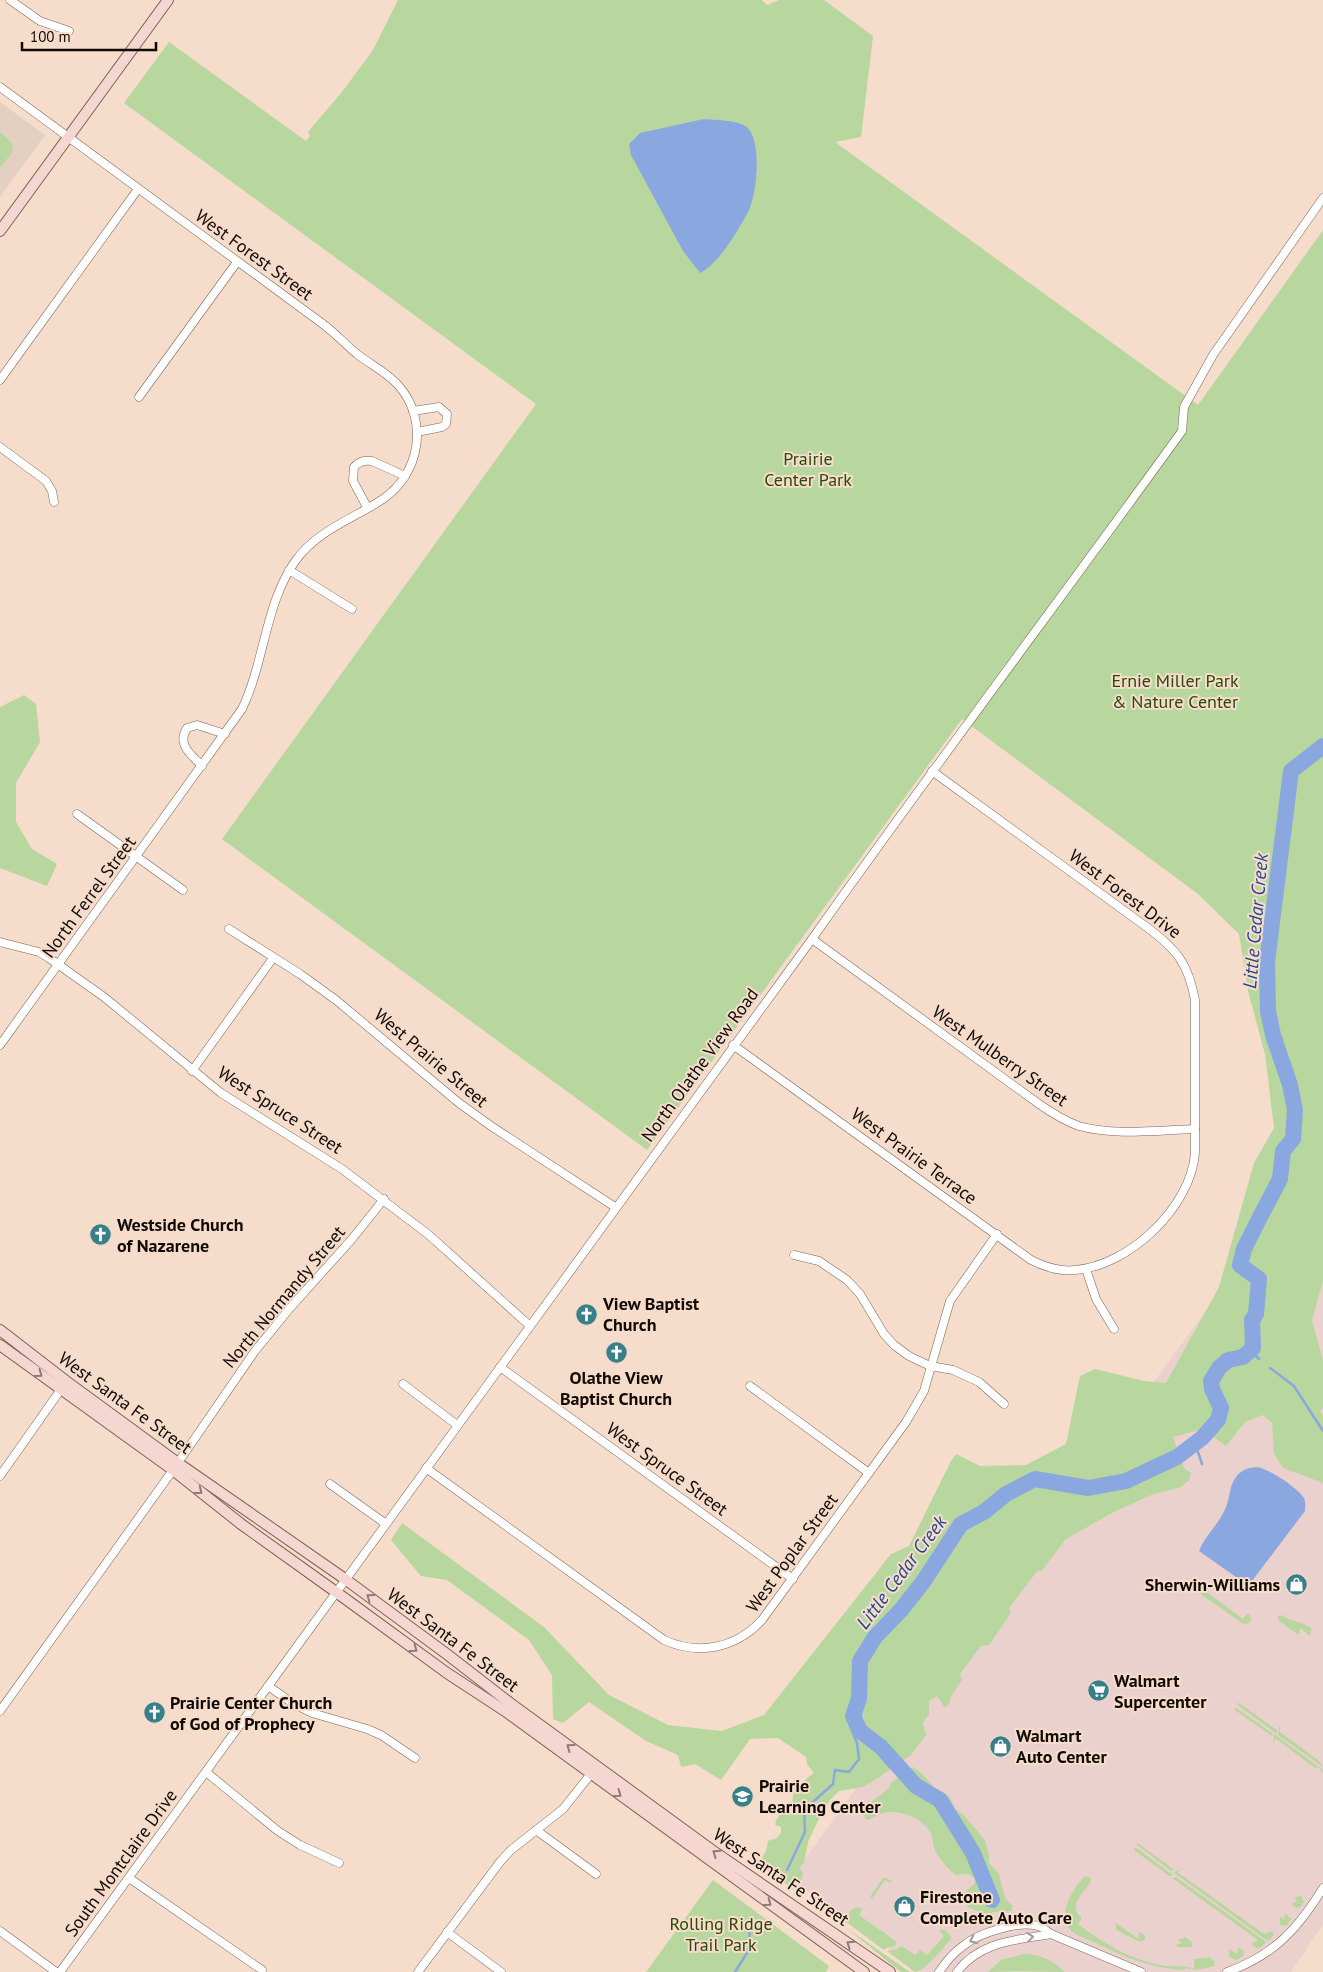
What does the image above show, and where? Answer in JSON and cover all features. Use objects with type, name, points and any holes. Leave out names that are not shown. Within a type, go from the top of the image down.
[{"type":"street","points":[[10,0],[40,22],[69,31]]},
{"type":"street","points":[[0,231],[168,0]]},
{"type":"street","name":"West Forest Street","points":[[0,87],[323,324],[356,353],[398,385],[412,409]]},
{"type":"street","points":[[0,380],[138,189]]},
{"type":"street","name":"North Olathe View Road","points":[[268,1686],[812,939],[932,771],[1182,431],[1184,408],[1213,355],[1269,276],[1304,222],[1323,198]]},
{"type":"street","points":[[140,397],[237,262]]},
{"type":"street","points":[[412,409],[439,407],[446,414],[446,424],[442,428],[417,432]]},
{"type":"street","name":"North Ferrel Street","points":[[0,1045],[242,709],[252,689],[275,602],[289,570],[308,546],[319,536],[389,495],[406,476],[414,458],[417,443],[417,432],[412,409]]},
{"type":"street","points":[[0,447],[46,482],[52,491],[54,502]]},
{"type":"street","points":[[367,507],[352,481],[354,467],[359,462],[372,461],[406,476]]},
{"type":"street","points":[[289,570],[352,609]]},
{"type":"street","points":[[202,766],[182,744],[186,728],[197,725],[225,734]]},
{"type":"street","name":"West Forest Drive","points":[[932,771],[1148,928],[1169,944],[1179,955],[1192,981],[1195,1000],[1195,1129]]},
{"type":"street","points":[[77,814],[182,890]]},
{"type":"street","name":"West Prairie Street","points":[[229,930],[342,1005],[434,1082],[491,1126],[615,1208]]},
{"type":"street","name":"West Mulberry Street","points":[[812,939],[1039,1104],[1066,1121],[1092,1129],[1120,1131],[1195,1129]]},
{"type":"street","name":"West Spruce Street","points":[[0,942],[39,952],[59,964],[104,997],[221,1093],[342,1169],[455,1256],[530,1326]]},
{"type":"street","points":[[192,1070],[273,958]]},
{"type":"street","name":"West Prairie Terrace","points":[[733,1045],[1031,1260],[1044,1266],[1065,1270],[1086,1269],[1106,1263],[1152,1232],[1172,1212],[1192,1174],[1195,1153],[1195,1129]]},
{"type":"street","name":"North Normandy Street","points":[[0,1711],[255,1351],[384,1200]]},
{"type":"street","name":"West Poplar Street","points":[[426,1468],[654,1634],[672,1644],[689,1648],[706,1649],[722,1646],[743,1637],[762,1620],[906,1422],[924,1391],[950,1301],[997,1234]]},
{"type":"street","points":[[794,1255],[819,1261],[847,1280],[860,1294],[894,1345],[909,1356],[930,1366],[953,1370],[979,1382],[1004,1404]]},
{"type":"street","points":[[1086,1269],[1096,1299],[1114,1329]]},
{"type":"street","name":"West Santa Fe Street","points":[[0,1330],[64,1386]]},
{"type":"street","name":"West Santa Fe Street","points":[[0,1345],[64,1386],[175,1466],[345,1579],[594,1770],[864,1972]]},
{"type":"street","name":"West Spruce Street","points":[[500,1366],[792,1579]]},
{"type":"street","points":[[402,1384],[457,1425]]},
{"type":"street","points":[[0,1476],[64,1386]]},
{"type":"street","points":[[750,1386],[869,1473]]},
{"type":"street","name":"West Santa Fe Street","points":[[175,1466],[242,1524],[336,1592],[890,1972]]},
{"type":"street","points":[[330,1484],[386,1524]]},
{"type":"street","points":[[268,1686],[294,1704],[312,1713],[381,1735],[415,1758]]},
{"type":"street","name":"South Montclaire Drive","points":[[60,1972],[268,1686]]},
{"type":"street","points":[[418,1972],[500,1862],[511,1850],[563,1809],[594,1770]]},
{"type":"street","points":[[206,1772],[278,1831],[300,1845],[339,1863]]},
{"type":"street","points":[[536,1830],[596,1874]]},
{"type":"street","points":[[129,1878],[262,1970]]},
{"type":"street","points":[[1227,1972],[1244,1966],[1260,1957],[1288,1936],[1303,1919],[1323,1888]]},
{"type":"street","points":[[939,1972],[964,1944],[987,1933],[1006,1927],[1028,1925],[1041,1927],[1051,1934],[1141,1972]]},
{"type":"street","points":[[0,1932],[56,1972]]},
{"type":"street","points":[[447,1932],[501,1972]]},
{"type":"street","points":[[957,1972],[967,1961],[991,1946],[1007,1940],[1051,1934]]},
{"type":"shaded area","points":[[0,102],[45,135],[0,197]]},
{"type":"shaded area","points":[[1323,1151],[1323,1924],[1291,1972],[920,1972],[790,1879]]},
{"type":"green space","name":"Prairie Center Park","points":[[398,0],[762,0],[767,5],[779,0],[824,0],[873,36],[861,137],[835,142],[1198,405],[1323,230],[1323,1281],[1312,1320],[1323,1360],[1323,1408],[1320,1411],[1323,1416],[1323,1484],[1283,1468],[1274,1453],[1272,1423],[1263,1415],[1245,1422],[1226,1446],[1203,1429],[1173,1437],[1184,1468],[1191,1473],[1189,1480],[1181,1487],[1151,1495],[1110,1514],[1065,1540],[1041,1572],[1038,1570],[1009,1608],[1011,1613],[989,1645],[981,1646],[960,1674],[962,1680],[952,1695],[949,1704],[945,1708],[937,1696],[929,1701],[929,1714],[923,1723],[926,1735],[911,1755],[863,1787],[839,1791],[831,1799],[822,1812],[808,1842],[804,1863],[799,1867],[803,1873],[802,1879],[793,1889],[758,1864],[766,1851],[768,1841],[777,1838],[781,1833],[781,1827],[775,1825],[779,1816],[790,1807],[794,1792],[814,1773],[807,1764],[806,1757],[778,1738],[750,1739],[721,1780],[695,1764],[681,1767],[678,1755],[646,1741],[589,1702],[563,1723],[553,1719],[552,1675],[529,1640],[447,1580],[421,1576],[391,1540],[402,1523],[544,1627],[609,1695],[668,1725],[722,1731],[764,1715],[891,1554],[909,1546],[956,1454],[980,1466],[1026,1465],[1066,1444],[1080,1376],[1095,1369],[1144,1381],[1166,1383],[1219,1287],[1254,1163],[1274,1128],[1265,1054],[1248,991],[1239,934],[1198,894],[962,719],[647,1150],[222,839],[536,404],[124,103],[169,42],[306,141],[310,136],[308,132],[342,92],[373,50]]},
{"type":"green space","points":[[0,132],[12,143],[13,151],[0,168]]},
{"type":"green space","points":[[24,695],[36,704],[40,742],[16,783],[16,822],[32,849],[57,864],[47,886],[0,868],[0,707]]},
{"type":"green space","points":[[1200,1580],[1208,1584],[1204,1590],[1243,1619],[1248,1613],[1251,1616],[1251,1620],[1247,1624],[1242,1623],[1199,1593],[1196,1586]]},
{"type":"green space","points":[[1281,1615],[1311,1628],[1310,1636],[1300,1628],[1299,1634],[1297,1634],[1278,1620],[1278,1616]]},
{"type":"green space","points":[[1239,1703],[1277,1730],[1277,1734],[1240,1707],[1237,1704]]},
{"type":"green space","points":[[1235,1707],[1272,1733],[1272,1736],[1235,1710]]},
{"type":"green space","points":[[1280,1723],[1280,1732],[1319,1761],[1323,1767],[1278,1735]]},
{"type":"green space","points":[[1274,1734],[1323,1770],[1323,1773],[1318,1767],[1315,1768],[1275,1738],[1273,1746]]},
{"type":"green space","points":[[913,1767],[937,1790],[950,1797],[955,1809],[962,1813],[985,1840],[989,1863],[999,1874],[1005,1898],[1013,1906],[1011,1911],[993,1912],[988,1916],[968,1907],[964,1900],[964,1893],[975,1883],[974,1878],[968,1874],[956,1875],[947,1866],[936,1852],[929,1831],[915,1818],[902,1813],[890,1812],[868,1820],[865,1819],[864,1812],[867,1805],[888,1789],[892,1782]]},
{"type":"green space","points":[[1136,1844],[1139,1844],[1173,1869],[1181,1866],[1171,1871]]},
{"type":"green space","points":[[1134,1847],[1173,1875],[1161,1879],[1169,1876],[1134,1850]]},
{"type":"green space","points":[[1184,1868],[1177,1872],[1264,1934],[1272,1931],[1274,1934],[1269,1941],[1173,1872]]},
{"type":"green space","points":[[1085,1876],[1090,1878],[1091,1882],[1078,1900],[1076,1909],[1082,1918],[1078,1924],[1087,1931],[1107,1944],[1138,1959],[1160,1965],[1194,1969],[1194,1959],[1209,1957],[1214,1961],[1215,1966],[1195,1970],[1159,1967],[1125,1956],[1073,1932],[1065,1921],[1066,1906],[1073,1892]]},
{"type":"green space","points":[[1176,1877],[1266,1943],[1256,1948],[1251,1944],[1258,1940],[1172,1878]]},
{"type":"green space","points":[[883,1878],[892,1881],[890,1883],[885,1880],[872,1899],[870,1897]]},
{"type":"green space","name":"Rolling Ridge Trail Park","points":[[713,1880],[829,1966],[826,1972],[646,1972]]},
{"type":"green space","points":[[1301,1896],[1304,1902],[1300,1907],[1296,1908],[1291,1904],[1297,1901],[1295,1897]]},
{"type":"green space","points":[[857,1907],[863,1909],[859,1915],[897,1942],[895,1946],[884,1950],[845,1921],[851,1910]]},
{"type":"green space","points":[[1285,1913],[1291,1919],[1287,1925],[1283,1926],[1280,1925],[1280,1917],[1284,1919]]},
{"type":"green space","points":[[1116,1923],[1139,1939],[1140,1932],[1145,1936],[1145,1940],[1140,1942],[1116,1930]]},
{"type":"green space","points":[[845,1927],[910,1972],[901,1972]]},
{"type":"green space","points":[[941,1929],[946,1930],[952,1938],[935,1958],[919,1971],[915,1972],[887,1951],[902,1946],[915,1955],[920,1950],[927,1955],[944,1936],[940,1931]]},
{"type":"green space","points":[[1185,1937],[1192,1942],[1192,1947],[1177,1947],[1176,1945],[1182,1943],[1178,1940]]},
{"type":"green space","points":[[1238,1947],[1244,1951],[1243,1956],[1236,1960],[1229,1957],[1229,1949],[1237,1954]]},
{"type":"green space","points":[[1024,1954],[1036,1955],[1046,1959],[1065,1972],[988,1972],[1001,1960]]},
{"type":"water","points":[[704,119],[731,121],[745,126],[751,132],[754,141],[757,166],[752,202],[749,210],[721,254],[700,273],[683,251],[631,155],[629,144],[640,133]]},
{"type":"water","points":[[1256,1467],[1275,1475],[1296,1489],[1304,1498],[1305,1511],[1252,1581],[1243,1582],[1199,1551],[1223,1513],[1236,1477],[1245,1470]]},
{"type":"waterway","name":"Little Cedar Creek","points":[[992,1900],[973,1853],[940,1800],[916,1786],[881,1747],[860,1731],[853,1716],[859,1699],[860,1661],[875,1637],[901,1610],[923,1582],[961,1524],[984,1512],[1006,1494],[1035,1479],[1088,1488],[1126,1481],[1177,1457],[1202,1438],[1218,1420],[1221,1408],[1212,1389],[1211,1381],[1219,1368],[1228,1360],[1243,1357],[1253,1348],[1252,1320],[1256,1314],[1259,1279],[1240,1265],[1244,1249],[1280,1179],[1283,1151],[1293,1139],[1295,1110],[1290,1085],[1273,1035],[1268,1011],[1267,962],[1291,771],[1323,746]]},
{"type":"waterway","points":[[1253,1348],[1255,1355],[1259,1359]]},
{"type":"waterway","points":[[1270,1368],[1294,1386],[1323,1431]]},
{"type":"waterway","points":[[1195,1443],[1202,1464]]},
{"type":"waterway","points":[[787,1870],[805,1832],[804,1810],[833,1784],[835,1770],[849,1772],[859,1759],[857,1743],[850,1726],[853,1716]]},
{"type":"waterway","points":[[735,1972],[747,1953],[752,1918]]},
{"type":"place","name":"Westside Church of Nazarene","points":[[101,1235]]},
{"type":"place","name":"View Baptist Church","points":[[587,1314]]},
{"type":"place","name":"Olathe View Baptist Church","points":[[616,1353]]},
{"type":"place","name":"Sherwin-Williams","points":[[1296,1585]]},
{"type":"place","name":"Walmart Supercenter","points":[[1098,1691]]},
{"type":"place","name":"Prairie Center Church of God of Prophecy","points":[[154,1713]]},
{"type":"place","name":"Walmart Auto Center","points":[[1000,1746]]},
{"type":"place","name":"Prairie Learning Center","points":[[743,1796]]},
{"type":"place","name":"Firestone Complete Auto Care","points":[[904,1907]]},
{"type":"park label","name":"Ernie Miller Park & Nature Center","points":[[1175,691]]}]
